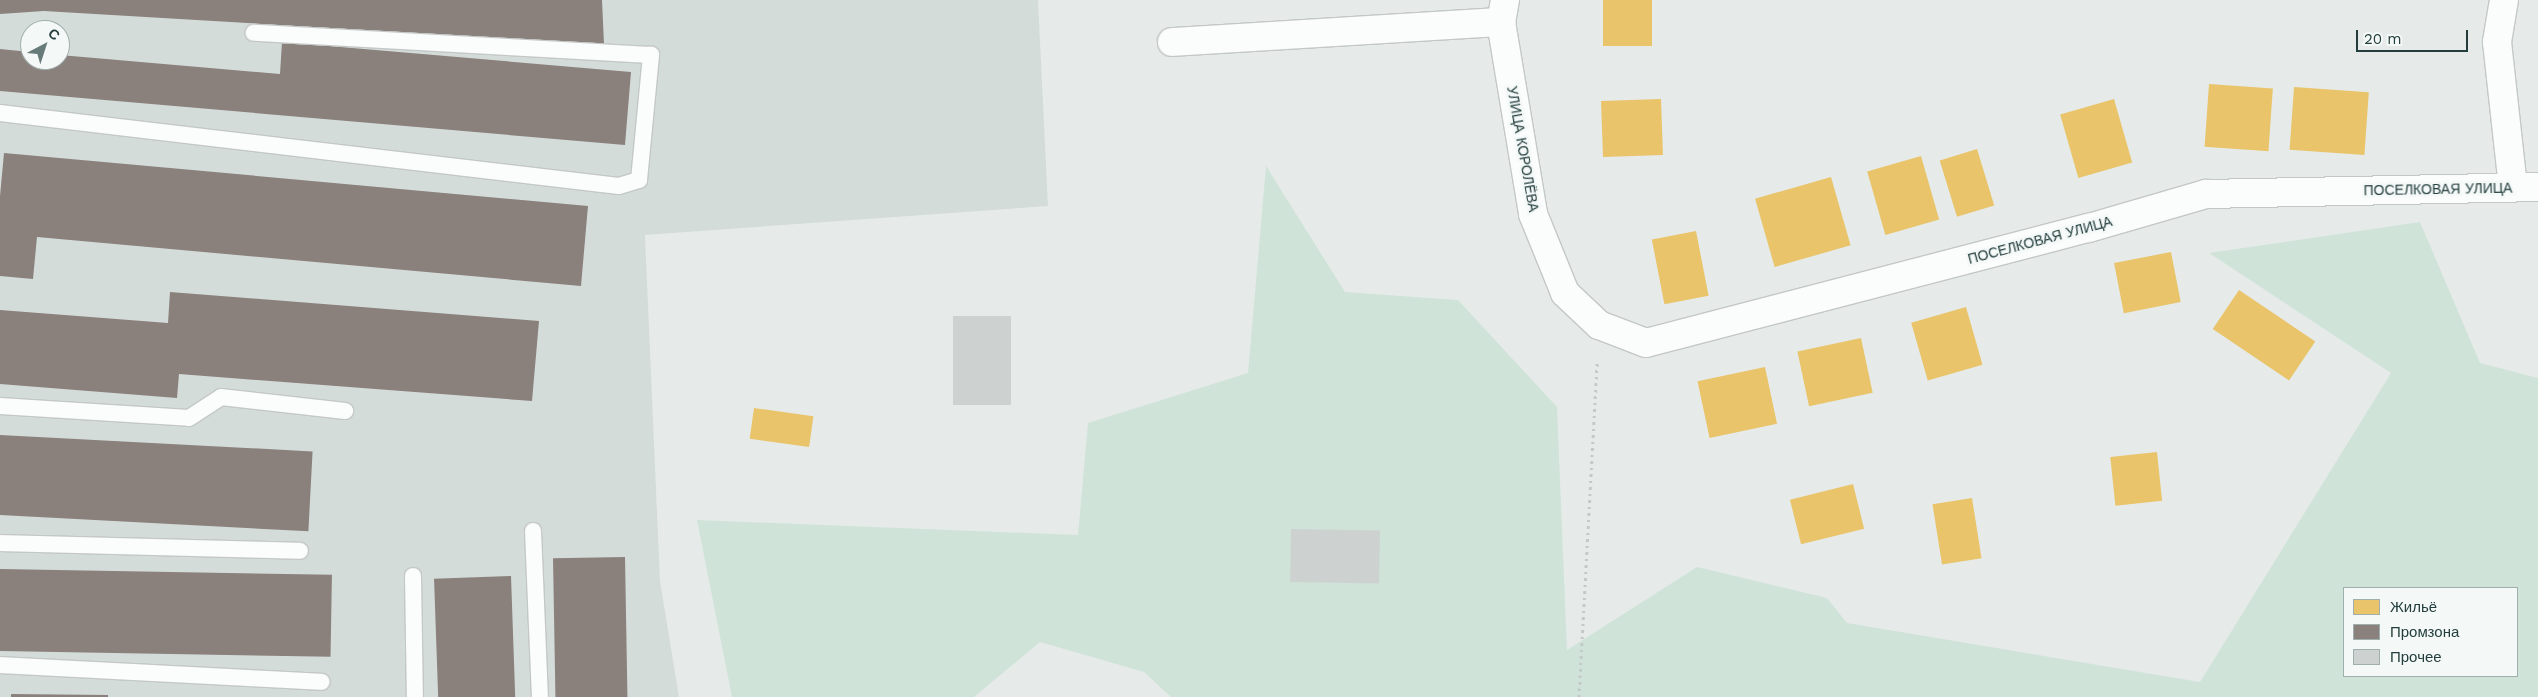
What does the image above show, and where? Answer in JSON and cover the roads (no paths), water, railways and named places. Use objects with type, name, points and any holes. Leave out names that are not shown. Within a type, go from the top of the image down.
[{"type":"street","points":[[2504,0],[2497,42],[2526,187]]},
{"type":"street","points":[[1172,42],[1503,11]]},
{"type":"street","name":"УЛИЦА КОРОЛЁВА","points":[[1503,11],[1533,214],[1565,293]]},
{"type":"street","name":"ПОСЕЛКОВАЯ УЛИЦА","points":[[1565,293],[1599,325],[1646,344],[2089,228],[2206,194],[2526,187]]},
{"type":"lane","points":[[0,113],[619,186],[639,180],[651,55],[254,33]]},
{"type":"lane","points":[[0,406],[189,418],[221,397],[345,411]]},
{"type":"lane","points":[[533,531],[540,697]]},
{"type":"lane","points":[[0,543],[300,551]]},
{"type":"lane","points":[[413,576],[415,697]]},
{"type":"lane","points":[[0,665],[322,682]]}]
